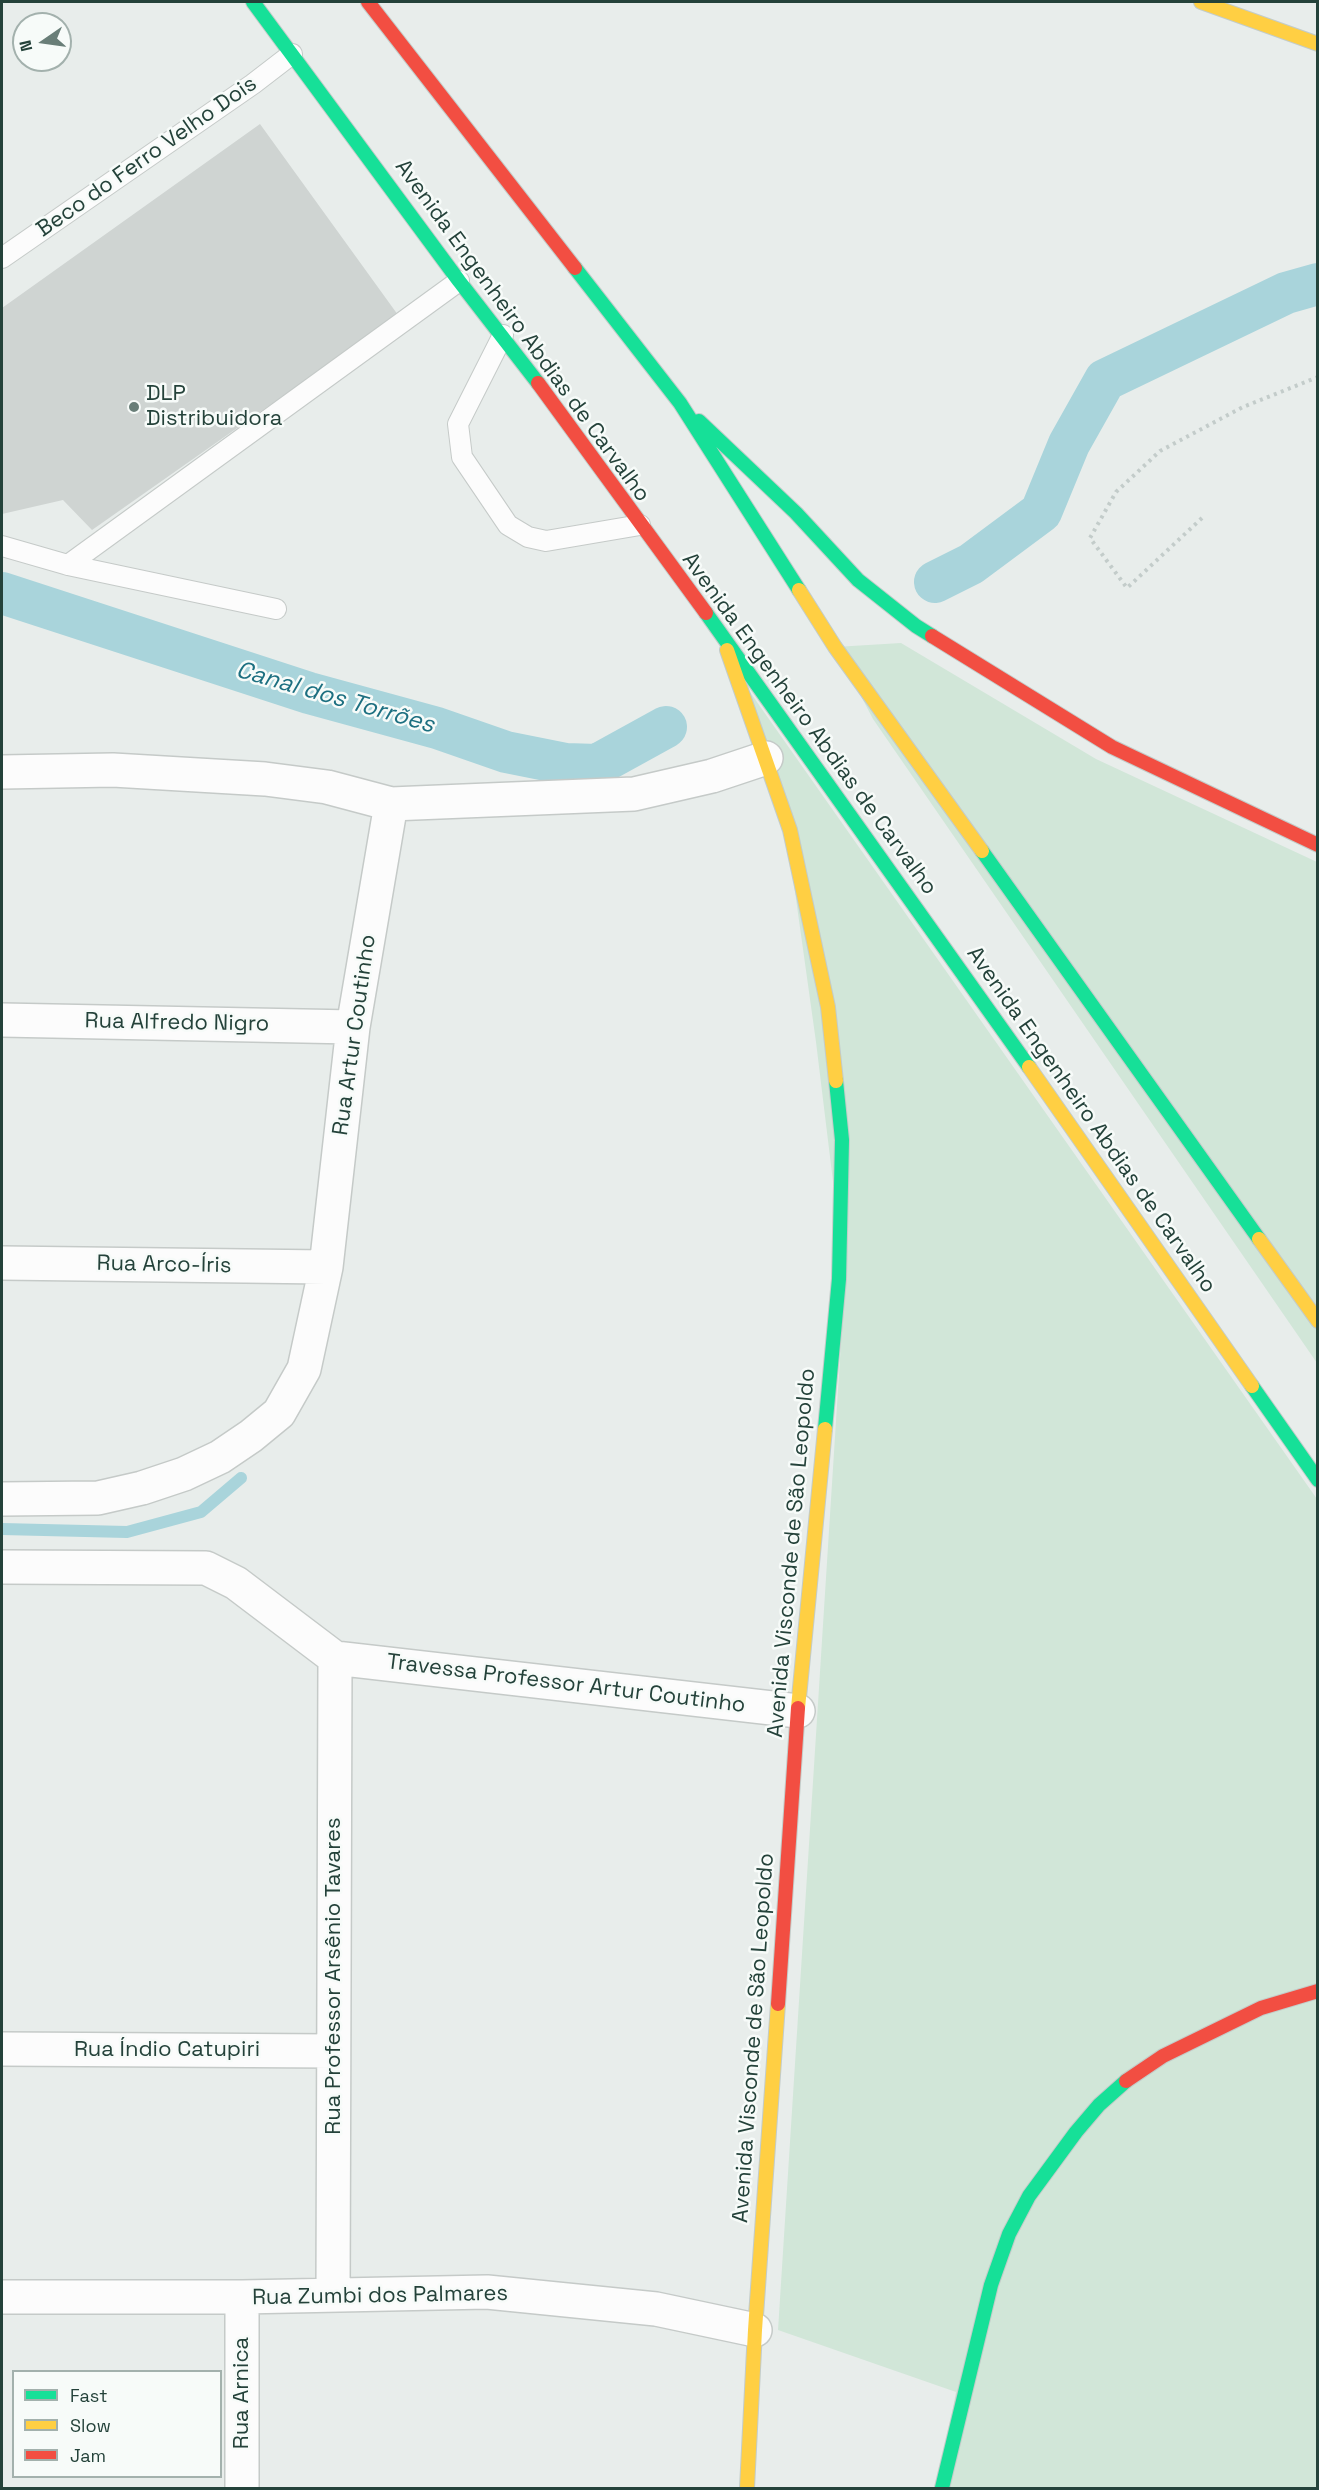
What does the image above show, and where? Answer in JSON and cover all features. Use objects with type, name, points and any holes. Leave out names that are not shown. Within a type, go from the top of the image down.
[{"type":"main road","name":"Avenida Engenheiro Abdias de Carvalho","points":[[253,2],[459,281],[503,335],[639,525],[723,637],[1006,1035],[1317,1480]]},
{"type":"main road","points":[[368,2],[680,403],[842,657],[1317,1321]]},
{"type":"main road","points":[[1201,2],[1317,45]]},
{"type":"main road","points":[[680,403],[796,513],[858,580],[916,626],[1112,747],[1317,845]]},
{"type":"main road","name":"Avenida Visconde de São Leopoldo","points":[[723,637],[790,830],[828,1007],[842,1140],[839,1279],[798,1711],[754,2330],[747,2488]]},
{"type":"main road","points":[[942,2488],[991,2285],[1009,2234],[1029,2196],[1076,2132],[1099,2105],[1128,2079],[1163,2056],[1261,2007],[1317,1991]]},
{"type":"street","points":[[2,772],[113,770],[265,779],[327,787],[391,804],[634,794],[712,776],[766,758]]},
{"type":"street","name":"Rua Artur Coutinho","points":[[2,1498],[98,1498],[142,1488],[193,1470],[220,1457],[279,1413],[304,1369],[326,1267],[353,1027],[391,804]]},
{"type":"street","name":"Rua Alfredo Nigro","points":[[2,1020],[353,1027]]},
{"type":"street","name":"Rua Arco-Íris","points":[[2,1263],[326,1267]]},
{"type":"street","points":[[2,1567],[206,1568],[236,1583],[335,1658]]},
{"type":"street","name":"Travessa Professor Artur Coutinho","points":[[335,1658],[798,1711]]},
{"type":"street","name":"Rua Professor Arsênio Tavares","points":[[333,2295],[335,1658]]},
{"type":"street","name":"Rua Índio Catupiri","points":[[2,2049],[333,2051]]},
{"type":"street","name":"Rua Zumbi dos Palmares","points":[[2,2297],[242,2297],[498,2293],[656,2309],[754,2330]]},
{"type":"street","name":"Rua Arnica","points":[[242,2297],[242,2488]]},
{"type":"lane","name":"Beco do Ferro Velho Dois","points":[[2,258],[253,84],[292,54]]},
{"type":"lane","points":[[68,566],[459,281]]},
{"type":"lane","points":[[503,335],[458,424],[462,457],[508,525],[528,537],[546,541],[639,525]]},
{"type":"lane","points":[[2,546],[68,566],[276,609]]},
{"type":"path","points":[[1202,518],[1127,588],[1090,538],[1116,492],[1160,451],[1243,406],[1317,377]]},
{"type":"green space","points":[[901,643],[1096,759],[1317,862],[1317,1363],[873,719],[835,647]]},
{"type":"green space","points":[[745,685],[1317,1499],[1317,2488],[938,2488],[956,2392],[778,2330],[845,1280],[816,1042],[789,849]]},
{"type":"building","name":"DLP Distribuidora","points":[[260,124],[398,315],[92,530],[63,500],[2,514],[2,308]]},
{"type":"waterway","points":[[935,582],[971,564],[1041,512],[1069,444],[1105,380],[1286,293],[1318,284]]},
{"type":"waterway","name":"Canal dos Torrões","points":[[2,593],[309,693],[437,728],[506,752],[566,764],[597,765],[666,727]]},
{"type":"waterway","name":"Canal dos Torrões","points":[[563,767],[566,764]]},
{"type":"waterway","points":[[2,1529],[127,1532],[201,1512],[241,1478]]},
{"type":"traffic: fast","points":[[253,2],[459,281],[538,383]]},
{"type":"traffic: fast","points":[[575,268],[680,403],[799,590]]},
{"type":"traffic: fast","points":[[699,421],[796,513],[858,580],[932,636]]},
{"type":"traffic: fast","points":[[706,613],[1029,1067]]},
{"type":"traffic: fast","points":[[982,851],[1259,1239]]},
{"type":"traffic: fast","points":[[825,1429],[839,1279],[842,1140],[836,1081]]},
{"type":"traffic: fast","points":[[1252,1386],[1318,1480]]},
{"type":"traffic: fast","points":[[942,2488],[991,2285],[1009,2234],[1029,2196],[1076,2132],[1099,2105],[1126,2081]]},
{"type":"traffic: slow","points":[[1201,2],[1318,44]]},
{"type":"traffic: slow","points":[[799,590],[835,647],[982,851]]},
{"type":"traffic: slow","points":[[727,650],[790,830],[828,1007],[836,1081]]},
{"type":"traffic: slow","points":[[1029,1067],[1252,1386]]},
{"type":"traffic: slow","points":[[1259,1239],[1318,1321]]},
{"type":"traffic: slow","points":[[798,1708],[825,1429]]},
{"type":"traffic: slow","points":[[747,2488],[755,2330],[778,2004]]},
{"type":"traffic: jam","points":[[368,2],[575,268]]},
{"type":"traffic: jam","points":[[538,383],[706,613]]},
{"type":"traffic: jam","points":[[932,636],[1112,747],[1318,845]]},
{"type":"traffic: jam","points":[[778,2004],[798,1708]]},
{"type":"traffic: jam","points":[[1126,2081],[1163,2056],[1261,2008],[1318,1991]]},
{"type":"place","name":"DLP Distribuidora","points":[[134,407]]}]
